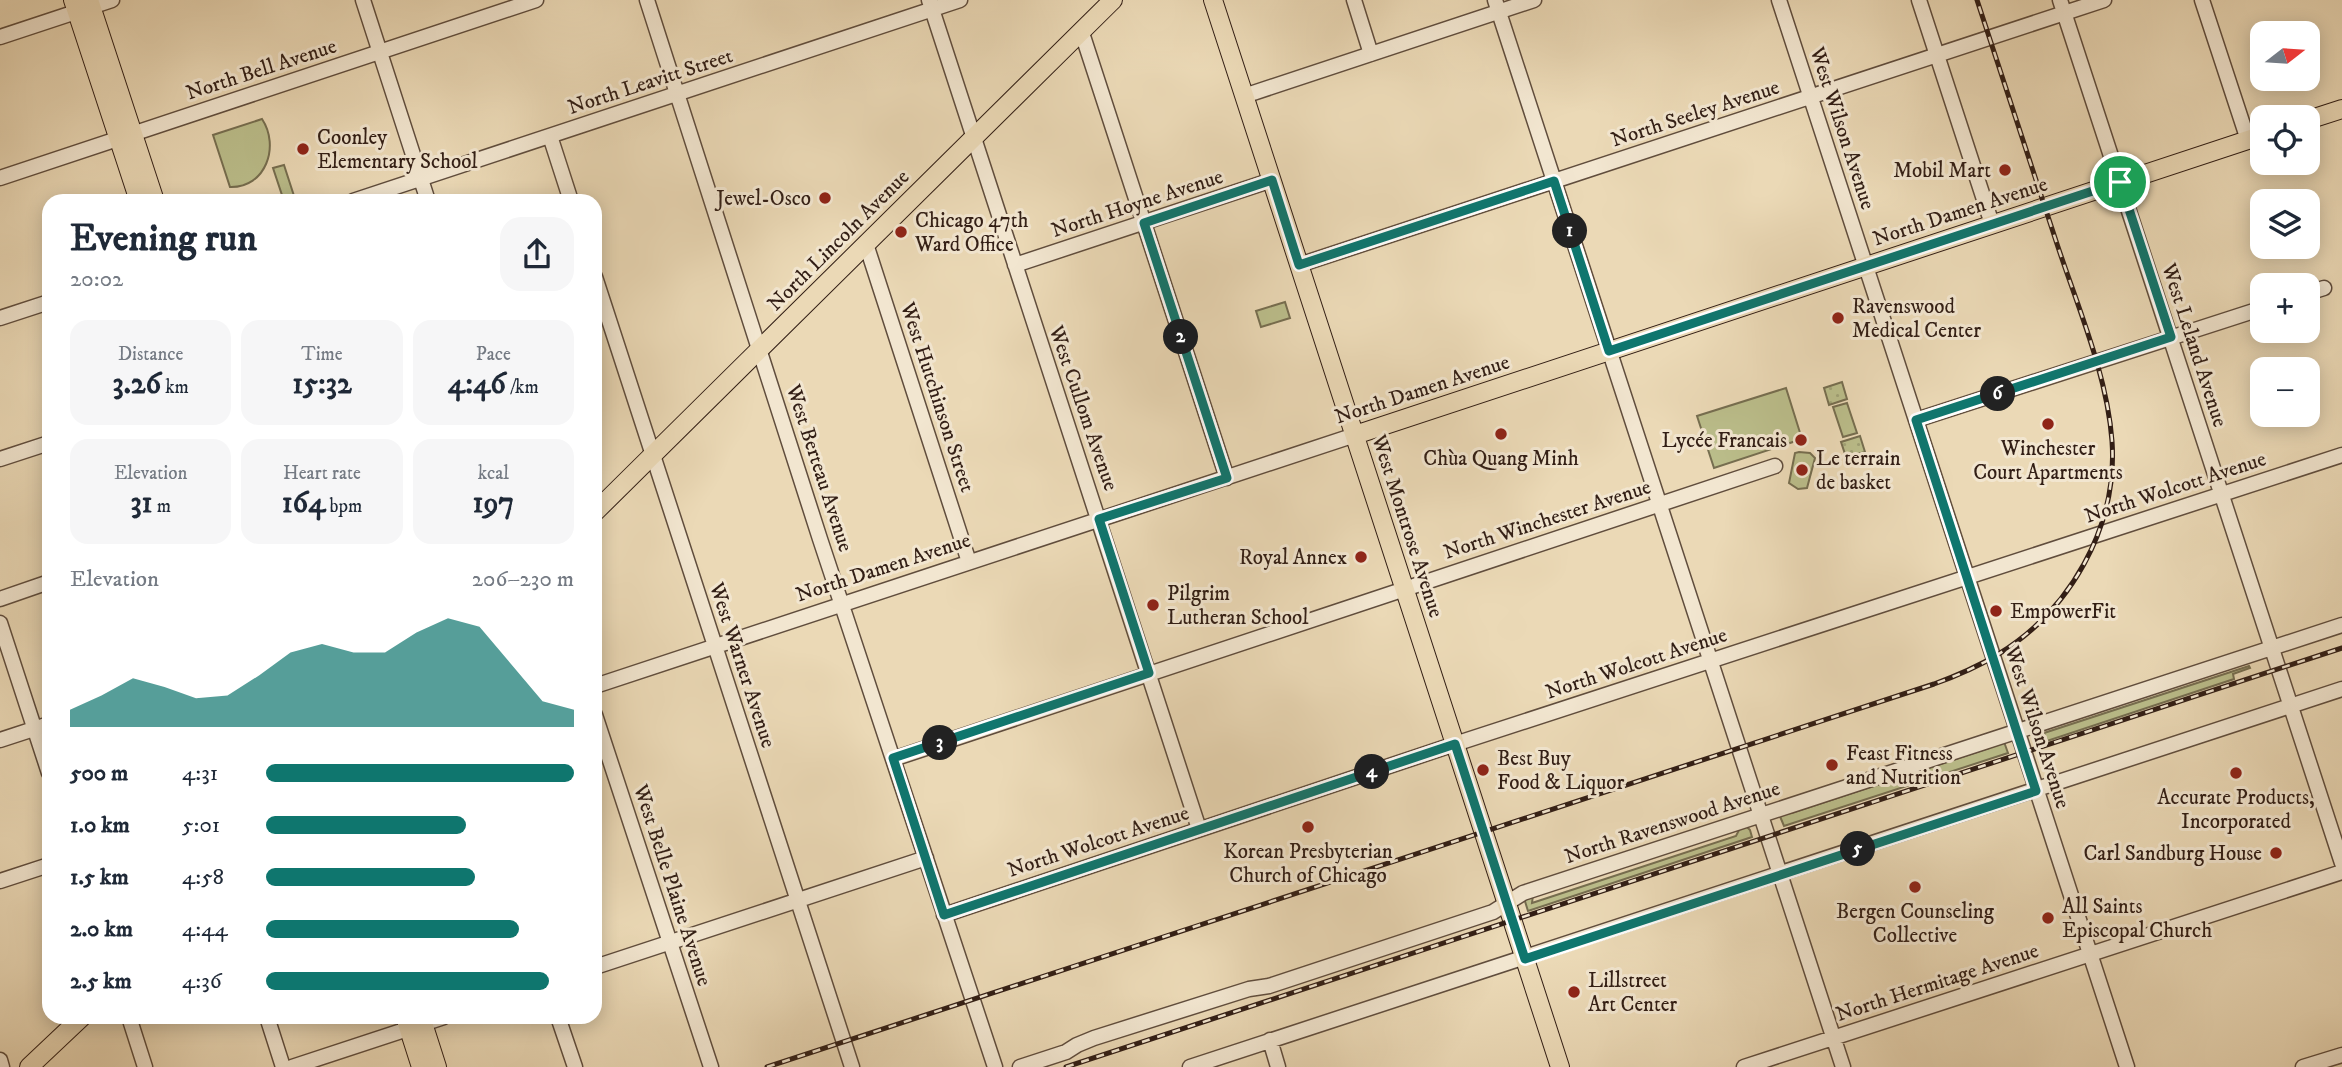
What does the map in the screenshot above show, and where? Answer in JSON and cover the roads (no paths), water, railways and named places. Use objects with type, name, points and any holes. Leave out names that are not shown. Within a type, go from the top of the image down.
[{"type":"main road","name":"North Lincoln Avenue","points":[[602,505],[1113,0]]},
{"type":"main road","name":"West Montrose Avenue","points":[[1213,0],[1560,1067]]},
{"type":"main road","points":[[83,5],[125,136],[137,194]]},
{"type":"main road","points":[[2320,116],[2342,109]]},
{"type":"main road","points":[[125,136],[152,194]]},
{"type":"main road","name":"North Damen Avenue","points":[[1355,435],[2250,139]]},
{"type":"main road","points":[[29,1067],[75,1024]]},
{"type":"main road","points":[[414,1024],[421,1067]]},
{"type":"main road","points":[[416,1024],[437,1067]]},
{"type":"street","points":[[0,37],[83,5],[112,0]]},
{"type":"street","points":[[363,0],[426,194]]},
{"type":"street","name":"North Bell Avenue","points":[[0,178],[536,0]]},
{"type":"street","name":"West Berteau Avenue","points":[[647,0],[995,1067]]},
{"type":"street","name":"North Leavitt Street","points":[[375,194],[677,94],[930,5],[960,0]]},
{"type":"street","points":[[1354,0],[1371,54]]},
{"type":"street","points":[[1244,96],[1371,54],[1497,6],[1534,0]]},
{"type":"street","name":"West Wilson Avenue","points":[[1779,0],[2127,1067]]},
{"type":"street","points":[[1919,0],[1992,224]]},
{"type":"street","name":"North Seeley Avenue","points":[[1299,265],[1937,55],[2062,7],[2104,0]]},
{"type":"street","points":[[2202,0],[2250,124]]},
{"type":"street","name":"West Cullom Avenue","points":[[930,5],[1199,829]]},
{"type":"street","points":[[1497,6],[1843,1067]]},
{"type":"street","name":"West Leland Avenue","points":[[2062,7],[2342,863]]},
{"type":"street","points":[[1081,30],[1227,478]]},
{"type":"street","points":[[550,136],[569,194]]},
{"type":"street","name":"North Hoyne Avenue","points":[[1015,265],[1272,180]]},
{"type":"street","name":"West Hutchinson Street","points":[[866,244],[969,562]]},
{"type":"street","points":[[2320,289],[2324,288]]},
{"type":"street","name":"West Warner Avenue","points":[[602,298],[852,1067]]},
{"type":"street","points":[[0,318],[42,304]]},
{"type":"street","points":[[1916,420],[2250,312]]},
{"type":"street","name":"North Damen Avenue","points":[[602,684],[1355,435]]},
{"type":"street","points":[[0,458],[42,445]]},
{"type":"street","name":"North Wolcott Avenue","points":[[944,915],[1455,744],[2342,455]]},
{"type":"street","name":"North Winchester Avenue","points":[[893,758],[1775,466]]},
{"type":"street","points":[[0,599],[42,584]]},
{"type":"street","points":[[0,623],[42,752]]},
{"type":"street","name":"North Ravenswood Avenue","points":[[1020,1067],[1066,1052],[1094,1038],[1249,989],[1269,986],[1493,912],[1506,901],[1523,893],[2342,625]]},
{"type":"street","points":[[1190,1067],[2342,689]]},
{"type":"street","points":[[0,740],[42,726]]},
{"type":"street","name":"West Belle Plaine Avenue","points":[[602,736],[711,1067]]},
{"type":"street","points":[[602,965],[926,858]]},
{"type":"street","points":[[0,881],[42,867]]},
{"type":"street","name":"North Hermitage Avenue","points":[[1744,1067],[2342,872]]},
{"type":"street","points":[[131,1024],[145,1067]]},
{"type":"street","points":[[269,1024],[283,1067]]},
{"type":"street","points":[[292,1067],[406,1024]]},
{"type":"street","points":[[560,1024],[575,1067]]},
{"type":"street","points":[[1270,1040],[1279,1067]]},
{"type":"street","points":[[2303,1067],[2342,1055]]},
{"type":"street","points":[[0,1060],[2,1067]]},
{"type":"railway","points":[[767,1067],[1934,684],[1982,663],[2023,637],[2047,615],[2084,564],[2107,505],[2112,473],[2112,441],[2104,392],[2091,343],[1977,0]]},
{"type":"railway","points":[[1066,1067],[2342,648]]},
{"type":"place","name":"Coonley Elementary School","points":[[303,149]]},
{"type":"place","name":"Mobil Mart","points":[[2005,170]]},
{"type":"place","name":"Jewel-Osco","points":[[825,198]]},
{"type":"place","name":"Chicago 47th Ward Office","points":[[901,232]]},
{"type":"place","name":"Ravenswood Medical Center","points":[[1838,318]]},
{"type":"place","name":"Winchester Court Apartments","points":[[2048,424]]},
{"type":"place","name":"Chùa Quang Minh","points":[[1501,434]]},
{"type":"place","name":"Lycée Francais","points":[[1801,440]]},
{"type":"place","name":"Le terrain de basket","points":[[1802,470]]},
{"type":"place","name":"Royal Annex","points":[[1361,557]]},
{"type":"place","name":"Pilgrim Lutheran School","points":[[1153,605]]},
{"type":"place","name":"EmpowerFit","points":[[1996,611]]},
{"type":"place","name":"Feast Fitness and Nutrition","points":[[1832,765]]},
{"type":"place","name":"Best Buy Food & Liquor","points":[[1483,770]]},
{"type":"place","name":"Accurate Products, Incorporated","points":[[2236,773]]},
{"type":"place","name":"Korean Presbyterian Church of Chicago","points":[[1308,827]]},
{"type":"place","name":"Carl Sandburg House","points":[[2276,853]]},
{"type":"place","name":"Bergen Counseling Collective","points":[[1915,887]]},
{"type":"place","name":"All Saints Episcopal Church","points":[[2048,918]]},
{"type":"place","name":"Lillstreet Art Center","points":[[1574,992]]}]
